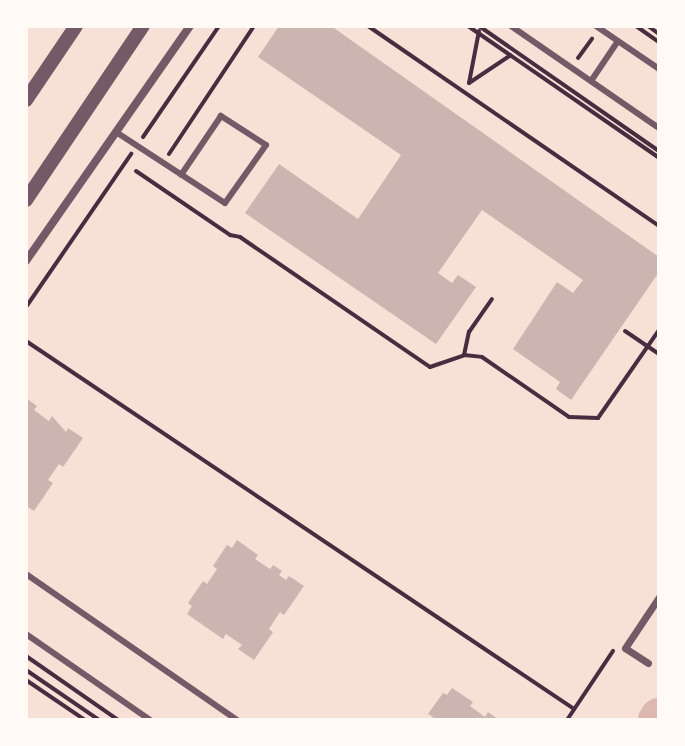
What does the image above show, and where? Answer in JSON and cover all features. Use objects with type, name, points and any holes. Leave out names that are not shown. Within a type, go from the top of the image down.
[{"type":"street","points":[[26,100],[76,26]]},
{"type":"street","points":[[26,200],[143,26]]},
{"type":"street","points":[[26,261],[190,26]]},
{"type":"street","points":[[648,663],[625,648],[659,597]]},
{"type":"lane","points":[[511,26],[659,128]]},
{"type":"lane","points":[[597,27],[659,69]]},
{"type":"lane","points":[[591,81],[618,41]]},
{"type":"lane","points":[[116,132],[181,175],[225,203],[266,145],[221,116],[181,175]]},
{"type":"lane","points":[[26,574],[237,720]]},
{"type":"lane","points":[[26,634],[150,720]]},
{"type":"path","points":[[26,307],[219,26]]},
{"type":"path","points":[[151,181],[254,26]]},
{"type":"path","points":[[368,26],[659,226]]},
{"type":"path","points":[[468,26],[659,158]]},
{"type":"path","points":[[464,92],[469,83],[480,26],[659,151]]},
{"type":"path","points":[[636,26],[659,42]]},
{"type":"path","points":[[648,26],[659,34]]},
{"type":"path","points":[[561,84],[597,27]]},
{"type":"path","points":[[469,83],[516,52]]},
{"type":"path","points":[[136,171],[230,235],[240,237],[430,367],[447,364],[464,355],[482,357],[569,417],[598,418],[659,330]]},
{"type":"path","points":[[464,355],[469,332],[492,299]]},
{"type":"path","points":[[625,331],[659,354]]},
{"type":"path","points":[[26,341],[574,709]]},
{"type":"path","points":[[567,720],[619,642]]},
{"type":"path","points":[[26,656],[118,720]]},
{"type":"path","points":[[26,670],[99,720]]},
{"type":"path","points":[[26,680],[85,720]]},
{"type":"building","points":[[279,26],[331,26],[659,257],[659,272],[571,400],[556,389],[560,382],[513,349],[557,282],[573,293],[583,280],[482,210],[438,273],[452,283],[458,275],[476,287],[436,344],[245,213],[279,164],[358,219],[401,155],[258,57]]},
{"type":"building","points":[[26,398],[37,406],[34,410],[49,421],[52,416],[66,432],[68,428],[83,438],[63,467],[59,464],[48,480],[53,483],[34,511],[26,506]]},
{"type":"building","points":[[237,540],[258,555],[255,559],[270,569],[273,565],[282,571],[279,575],[286,580],[289,576],[304,586],[284,615],[280,612],[269,629],[273,632],[254,660],[238,649],[242,645],[226,634],[223,639],[187,614],[192,606],[188,603],[203,581],[207,584],[217,569],[213,566],[227,545],[232,548]]},
{"type":"building","points":[[452,688],[473,702],[470,706],[485,717],[488,712],[499,720],[431,720],[433,717],[428,714],[443,693],[447,695]]}]
